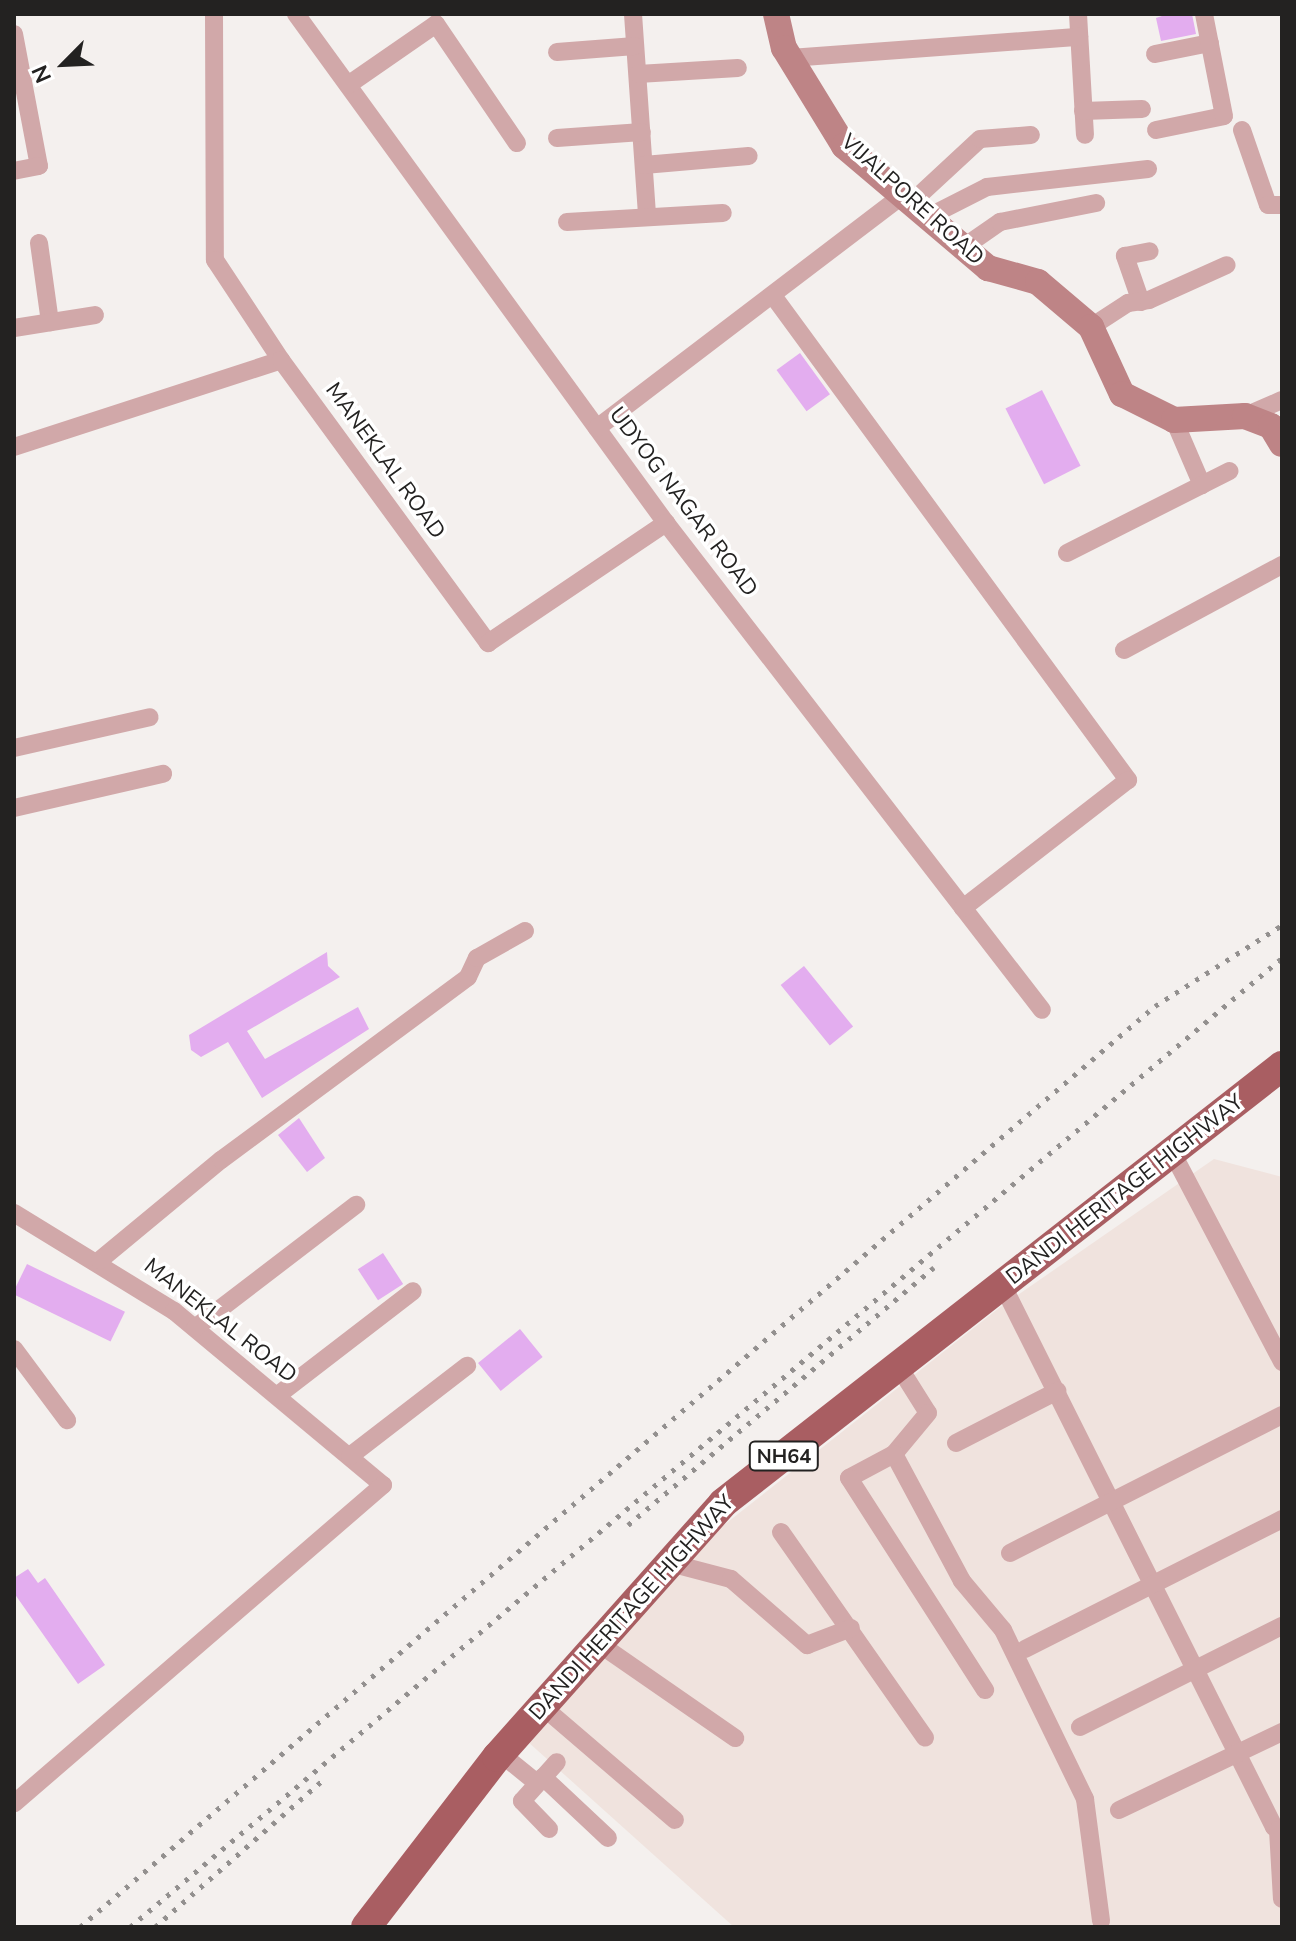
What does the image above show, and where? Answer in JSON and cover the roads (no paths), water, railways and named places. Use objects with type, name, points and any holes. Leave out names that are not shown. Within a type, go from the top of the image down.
[{"type":"highway","name":"DANDI HERITAGE HIGHWAY","points":[[366,1927],[500,1753],[723,1503],[1282,1066]]},
{"type":"main road","name":"VIJALPORE ROAD","points":[[776,14],[790,58],[844,146],[996,272],[1038,282],[1091,327],[1122,394],[1174,420],[1245,416]]},
{"type":"main road","points":[[1245,416],[1271,426],[1282,444]]},
{"type":"street","points":[[14,447],[281,360],[215,260],[214,14]]},
{"type":"street","name":"UDYOG NAGAR ROAD","points":[[296,14],[666,523],[1042,1010]]},
{"type":"street","points":[[633,14],[647,216]]},
{"type":"street","points":[[1078,14],[1085,135]]},
{"type":"street","points":[[1156,130],[1224,116],[1204,14]]},
{"type":"street","points":[[348,85],[436,24],[517,143]]},
{"type":"street","points":[[14,35],[39,166],[14,171]]},
{"type":"street","points":[[790,58],[1079,37]]},
{"type":"street","points":[[1155,54],[1210,43]]},
{"type":"street","points":[[557,52],[635,46]]},
{"type":"street","points":[[638,74],[738,68]]},
{"type":"street","points":[[1083,111],[1142,109]]},
{"type":"street","points":[[1242,130],[1268,205],[1282,205]]},
{"type":"street","points":[[557,138],[642,132]]},
{"type":"street","points":[[597,428],[774,297],[916,203],[980,139],[1031,135]]},
{"type":"street","points":[[644,165],[749,156]]},
{"type":"street","points":[[916,203],[997,185],[1148,169]]},
{"type":"street","points":[[964,247],[1000,222],[1096,203]]},
{"type":"street","points":[[567,222],[723,213]]},
{"type":"street","points":[[39,243],[50,322]]},
{"type":"street","points":[[1141,302],[1125,256],[1150,251]]},
{"type":"street","points":[[1091,327],[1227,265]]},
{"type":"street","points":[[774,297],[1128,780],[963,908]]},
{"type":"street","points":[[14,328],[95,315]]},
{"type":"street","name":"MANEKLAL ROAD","points":[[281,360],[488,643],[666,523]]},
{"type":"street","points":[[1245,416],[1282,400]]},
{"type":"street","points":[[1174,420],[1202,485]]},
{"type":"street","points":[[1067,553],[1229,471]]},
{"type":"street","points":[[1124,650],[1282,565]]},
{"type":"street","points":[[14,748],[150,717]]},
{"type":"street","points":[[14,808],[163,774]]},
{"type":"street","points":[[100,1260],[221,1160],[468,977],[477,958],[525,931]]},
{"type":"street","points":[[1173,1154],[1282,1362]]},
{"type":"street","points":[[195,1328],[356,1205]]},
{"type":"street","name":"MANEKLAL ROAD","points":[[14,1213],[100,1260],[195,1328],[383,1485],[14,1803]]},
{"type":"street","points":[[1003,1286],[1238,1754],[1280,1829],[1282,1899]]},
{"type":"street","points":[[278,1395],[413,1291]]},
{"type":"street","points":[[16,1357],[67,1420]]},
{"type":"street","points":[[350,1456],[467,1366]]},
{"type":"street","points":[[899,1367],[928,1413],[894,1454],[849,1478],[985,1690]]},
{"type":"street","points":[[956,1443],[1057,1391]]},
{"type":"street","points":[[1010,1553],[1282,1415]]},
{"type":"street","points":[[894,1454],[960,1577],[1003,1630],[1083,1794],[1101,1921]]},
{"type":"street","points":[[1025,1649],[1282,1519]]},
{"type":"street","points":[[781,1532],[925,1738]]},
{"type":"street","points":[[670,1563],[731,1579],[807,1645],[851,1628]]},
{"type":"street","points":[[1080,1727],[1282,1626]]},
{"type":"street","points":[[598,1643],[735,1738]]},
{"type":"street","points":[[542,1706],[675,1820]]},
{"type":"street","points":[[1119,1810],[1282,1732]]},
{"type":"street","points":[[500,1753],[540,1780],[608,1838]]},
{"type":"street","points":[[549,1829],[522,1801],[557,1762]]},
{"type":"railway","points":[[80,1927],[1155,1006],[1282,925]]},
{"type":"railway","points":[[130,1927],[1282,958]]},
{"type":"railway","points":[[628,1525],[934,1267]]},
{"type":"railway","points":[[155,1927],[324,1779]]}]
